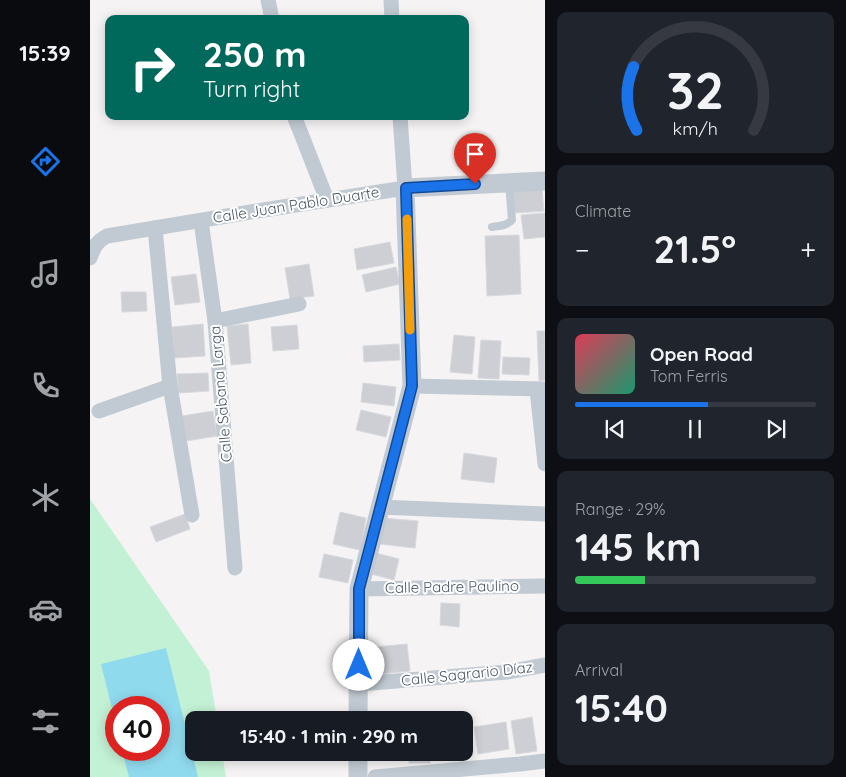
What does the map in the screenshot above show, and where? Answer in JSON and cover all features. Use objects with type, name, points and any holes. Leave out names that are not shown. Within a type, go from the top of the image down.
[{"type":"street","points":[[268,0],[271,15]]},
{"type":"street","points":[[391,0],[392,15]]},
{"type":"street","points":[[296,120],[328,200]]},
{"type":"street","points":[[358,711],[359,589],[412,386],[406,188],[400,120]]},
{"type":"street","name":"Calle Juan Pablo Duarte","points":[[90,258],[95,246],[107,236],[406,188],[545,181]]},
{"type":"street","name":"Calle Sabana Larga","points":[[201,221],[215,322],[235,568]]},
{"type":"street","points":[[155,228],[170,386],[192,515]]},
{"type":"street","points":[[215,322],[299,304]]},
{"type":"street","points":[[99,411],[170,386]]},
{"type":"street","points":[[412,386],[541,389],[545,464]]},
{"type":"street","points":[[380,507],[545,514]]},
{"type":"street","name":"Calle Padre Paulino","points":[[359,589],[545,586]]},
{"type":"street","name":"Calle Sagrario Díaz","points":[[358,684],[507,672],[545,666]]},
{"type":"street","points":[[375,777],[545,760]]},
{"type":"street","points":[[358,761],[358,777]]},
{"type":"lane","points":[[492,227],[501,226],[512,220],[509,183]]},
{"type":"green space","points":[[90,499],[209,671],[216,711],[185,711],[185,761],[223,761],[226,777],[90,777]]},
{"type":"water","points":[[166,648],[185,725],[185,761],[194,761],[198,777],[129,777],[125,761],[170,761],[170,696],[109,696],[101,664]]},
{"type":"building","points":[[542,189],[544,211],[515,213],[513,191]]},
{"type":"building","points":[[545,213],[545,237],[524,239],[521,215]]},
{"type":"building","points":[[519,235],[521,294],[487,296],[485,236]]},
{"type":"building","points":[[390,242],[394,263],[357,270],[354,249]]},
{"type":"building","points":[[309,264],[314,296],[290,299],[285,268]]},
{"type":"building","points":[[396,267],[400,284],[366,292],[362,275]]},
{"type":"building","points":[[196,274],[200,302],[175,305],[171,277]]},
{"type":"building","points":[[121,292],[146,292],[147,311],[122,312]]},
{"type":"building","points":[[203,324],[205,356],[174,358],[172,327]]},
{"type":"building","points":[[248,324],[251,363],[231,365],[227,326]]},
{"type":"building","points":[[297,325],[299,349],[273,351],[271,327]]},
{"type":"building","points":[[537,331],[545,331],[545,380],[539,381]]},
{"type":"building","points":[[454,335],[475,337],[472,374],[450,372]]},
{"type":"building","points":[[481,340],[501,341],[499,379],[478,378]]},
{"type":"building","points":[[399,344],[400,360],[364,362],[363,346]]},
{"type":"building","points":[[503,357],[530,358],[529,375],[502,374]]},
{"type":"building","points":[[208,373],[209,391],[178,393],[177,374]]},
{"type":"building","points":[[363,383],[396,387],[394,406],[361,402]]},
{"type":"building","points":[[361,410],[391,417],[386,437],[356,430]]},
{"type":"building","points":[[213,411],[217,436],[186,441],[182,416]]},
{"type":"building","points":[[464,453],[497,458],[494,483],[461,479]]},
{"type":"building","points":[[340,512],[366,518],[360,550],[333,544]]},
{"type":"building","points":[[185,514],[190,529],[156,542],[150,527]]},
{"type":"building","points":[[382,518],[418,521],[415,548],[380,544]]},
{"type":"building","points":[[376,553],[399,559],[394,580],[371,574]]},
{"type":"building","points":[[324,554],[353,560],[348,583],[319,577]]},
{"type":"building","points":[[441,603],[460,604],[459,627],[440,625]]},
{"type":"building","points":[[407,644],[410,671],[367,675],[364,648]]},
{"type":"building","points":[[532,717],[537,751],[516,754],[511,721]]},
{"type":"building","points":[[506,722],[509,749],[478,754],[474,727]]},
{"type":"building","points":[[409,761],[430,761],[430,763],[409,763]]},
{"type":"slow traffic","points":[[407,219],[410,330]]},
{"type":"route","points":[[359,665],[359,589],[412,386],[406,188],[475,184]]}]
